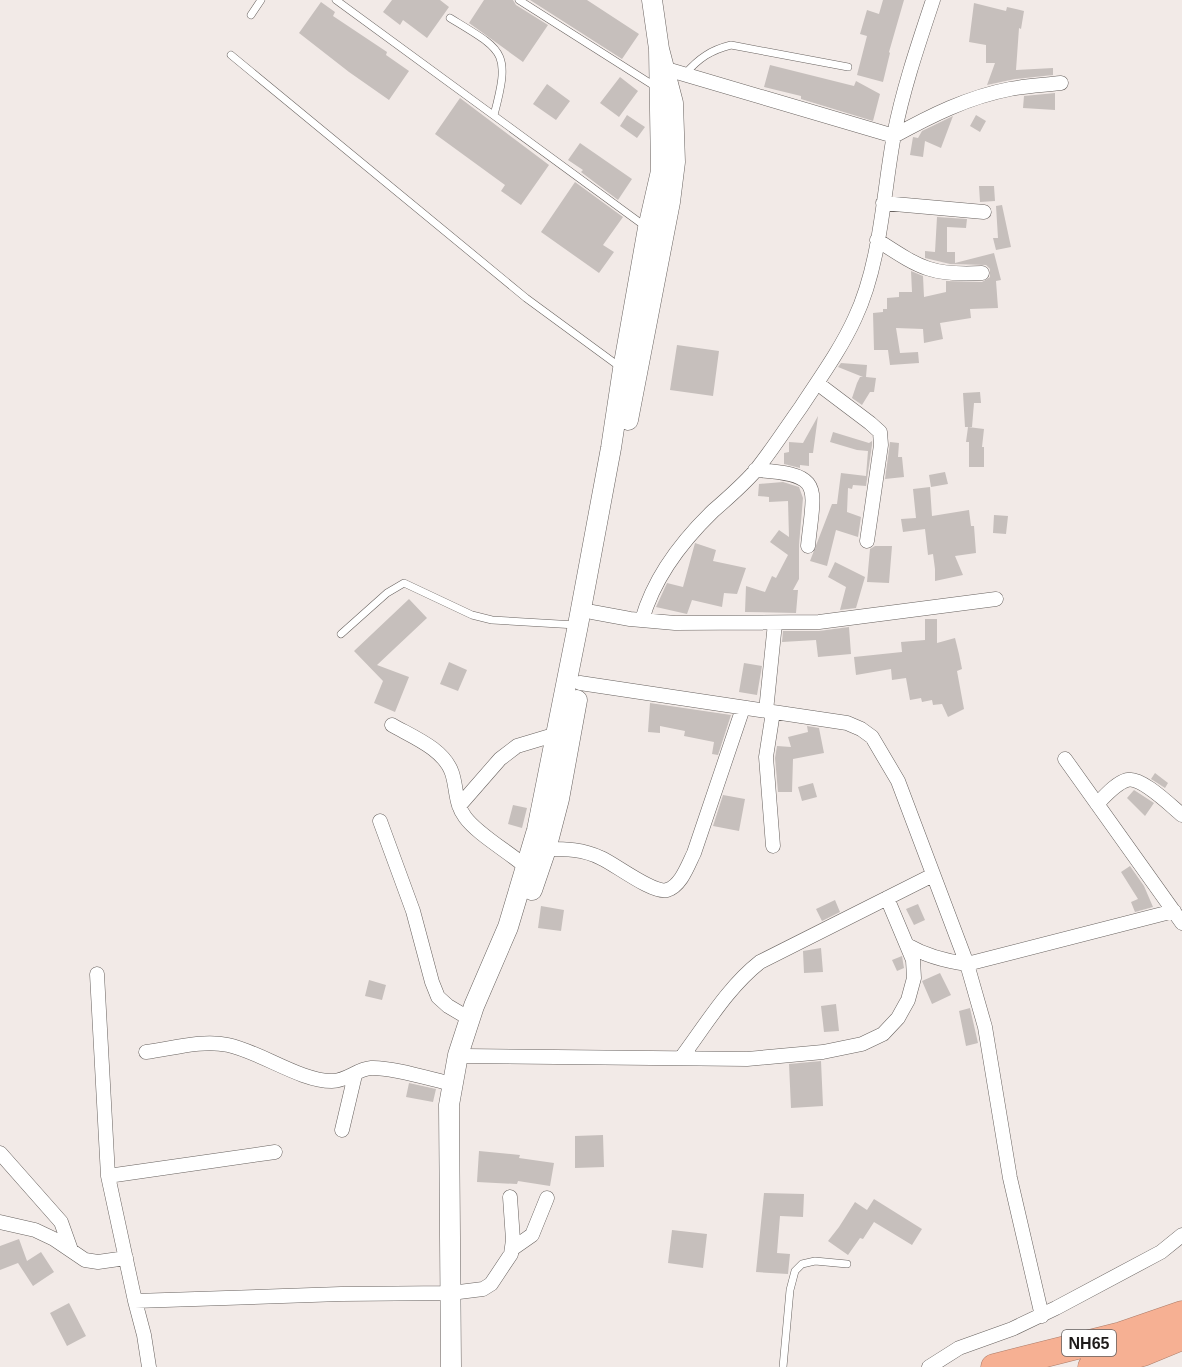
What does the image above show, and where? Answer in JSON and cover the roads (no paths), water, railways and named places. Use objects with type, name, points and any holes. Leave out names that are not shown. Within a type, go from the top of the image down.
[{"type":"highway","name":"NH65","points":[[994,1367],[1122,1335],[1182,1314]]},
{"type":"highway","name":"NH65","points":[[1091,1367],[1136,1360],[1182,1337]]},
{"type":"street","points":[[451,1367],[449,1105],[452,1084],[458,1055],[470,1018],[508,927],[537,830],[585,619],[620,430],[668,213],[675,162],[673,103],[661,58],[652,0]]},
{"type":"street","points":[[642,620],[649,597],[667,566],[697,528],[755,470],[837,352],[856,316],[867,285],[877,240],[894,136],[910,64],[933,0]]},
{"type":"street","points":[[620,430],[623,369],[648,228],[661,171],[658,88],[661,58]]},
{"type":"street","points":[[661,58],[685,74],[894,136],[933,114],[983,96],[1010,89],[1060,83]]},
{"type":"street","points":[[883,203],[984,212]]},
{"type":"street","points":[[877,240],[922,268],[957,275],[982,273]]},
{"type":"street","points":[[817,382],[880,432],[882,445],[867,541]]},
{"type":"street","points":[[755,470],[784,471],[798,475],[808,482],[813,494],[808,546]]},
{"type":"street","points":[[585,619],[675,623],[819,622],[996,599]]},
{"type":"street","points":[[449,1105],[465,1056],[528,904],[546,849],[559,800],[580,683],[585,619]]},
{"type":"street","points":[[774,846],[766,757],[775,623]]},
{"type":"street","points":[[580,683],[847,723],[872,737],[898,781],[967,964],[985,1027],[1010,1178],[1042,1316]]},
{"type":"street","points":[[546,849],[585,851],[655,889],[665,891],[674,886],[694,853],[743,708]]},
{"type":"street","points":[[392,725],[442,756],[452,774],[459,806],[465,818],[526,867]]},
{"type":"street","points":[[459,806],[500,759],[517,746],[557,734]]},
{"type":"street","points":[[1065,759],[1182,923]]},
{"type":"street","points":[[1097,804],[1115,787],[1128,779],[1139,781],[1182,815]]},
{"type":"street","points":[[380,821],[413,911],[438,997],[448,1006],[470,1018]]},
{"type":"street","points":[[681,1058],[733,989],[747,972],[760,962],[933,875]]},
{"type":"street","points":[[465,1056],[747,1059],[823,1052],[862,1044],[883,1034],[898,1018],[908,1000],[914,978],[914,960],[887,898]]},
{"type":"street","points":[[907,945],[922,954],[945,962],[967,964],[1174,911]]},
{"type":"street","points":[[97,974],[108,1176],[144,1335],[149,1367]]},
{"type":"street","points":[[146,1052],[210,1043],[243,1050],[309,1077],[331,1081],[344,1079],[369,1068],[452,1084]]},
{"type":"street","points":[[342,1130],[355,1075]]},
{"type":"street","points":[[108,1176],[275,1152]]},
{"type":"street","points":[[0,1153],[61,1222],[71,1250]]},
{"type":"street","points":[[135,1301],[451,1293],[483,1289],[491,1284],[511,1254],[510,1197]]},
{"type":"street","points":[[512,1249],[532,1235],[547,1198]]},
{"type":"street","points":[[0,1222],[35,1230],[54,1239],[85,1260],[98,1262],[126,1258]]},
{"type":"street","points":[[929,1367],[959,1348],[1042,1316],[1161,1252],[1182,1235]]},
{"type":"lane","points":[[251,15],[261,0]]},
{"type":"lane","points":[[336,0],[648,228]]},
{"type":"lane","points":[[519,0],[658,88]]},
{"type":"lane","points":[[450,18],[486,40],[495,47],[501,57],[499,95],[494,115]]},
{"type":"lane","points":[[685,74],[698,60],[715,49],[731,45],[848,67]]},
{"type":"lane","points":[[231,55],[526,298],[623,369]]},
{"type":"lane","points":[[341,634],[387,593],[404,583],[472,615],[501,621],[585,619]]},
{"type":"lane","points":[[783,1367],[790,1290],[795,1271],[802,1264],[815,1261],[847,1264]]}]
